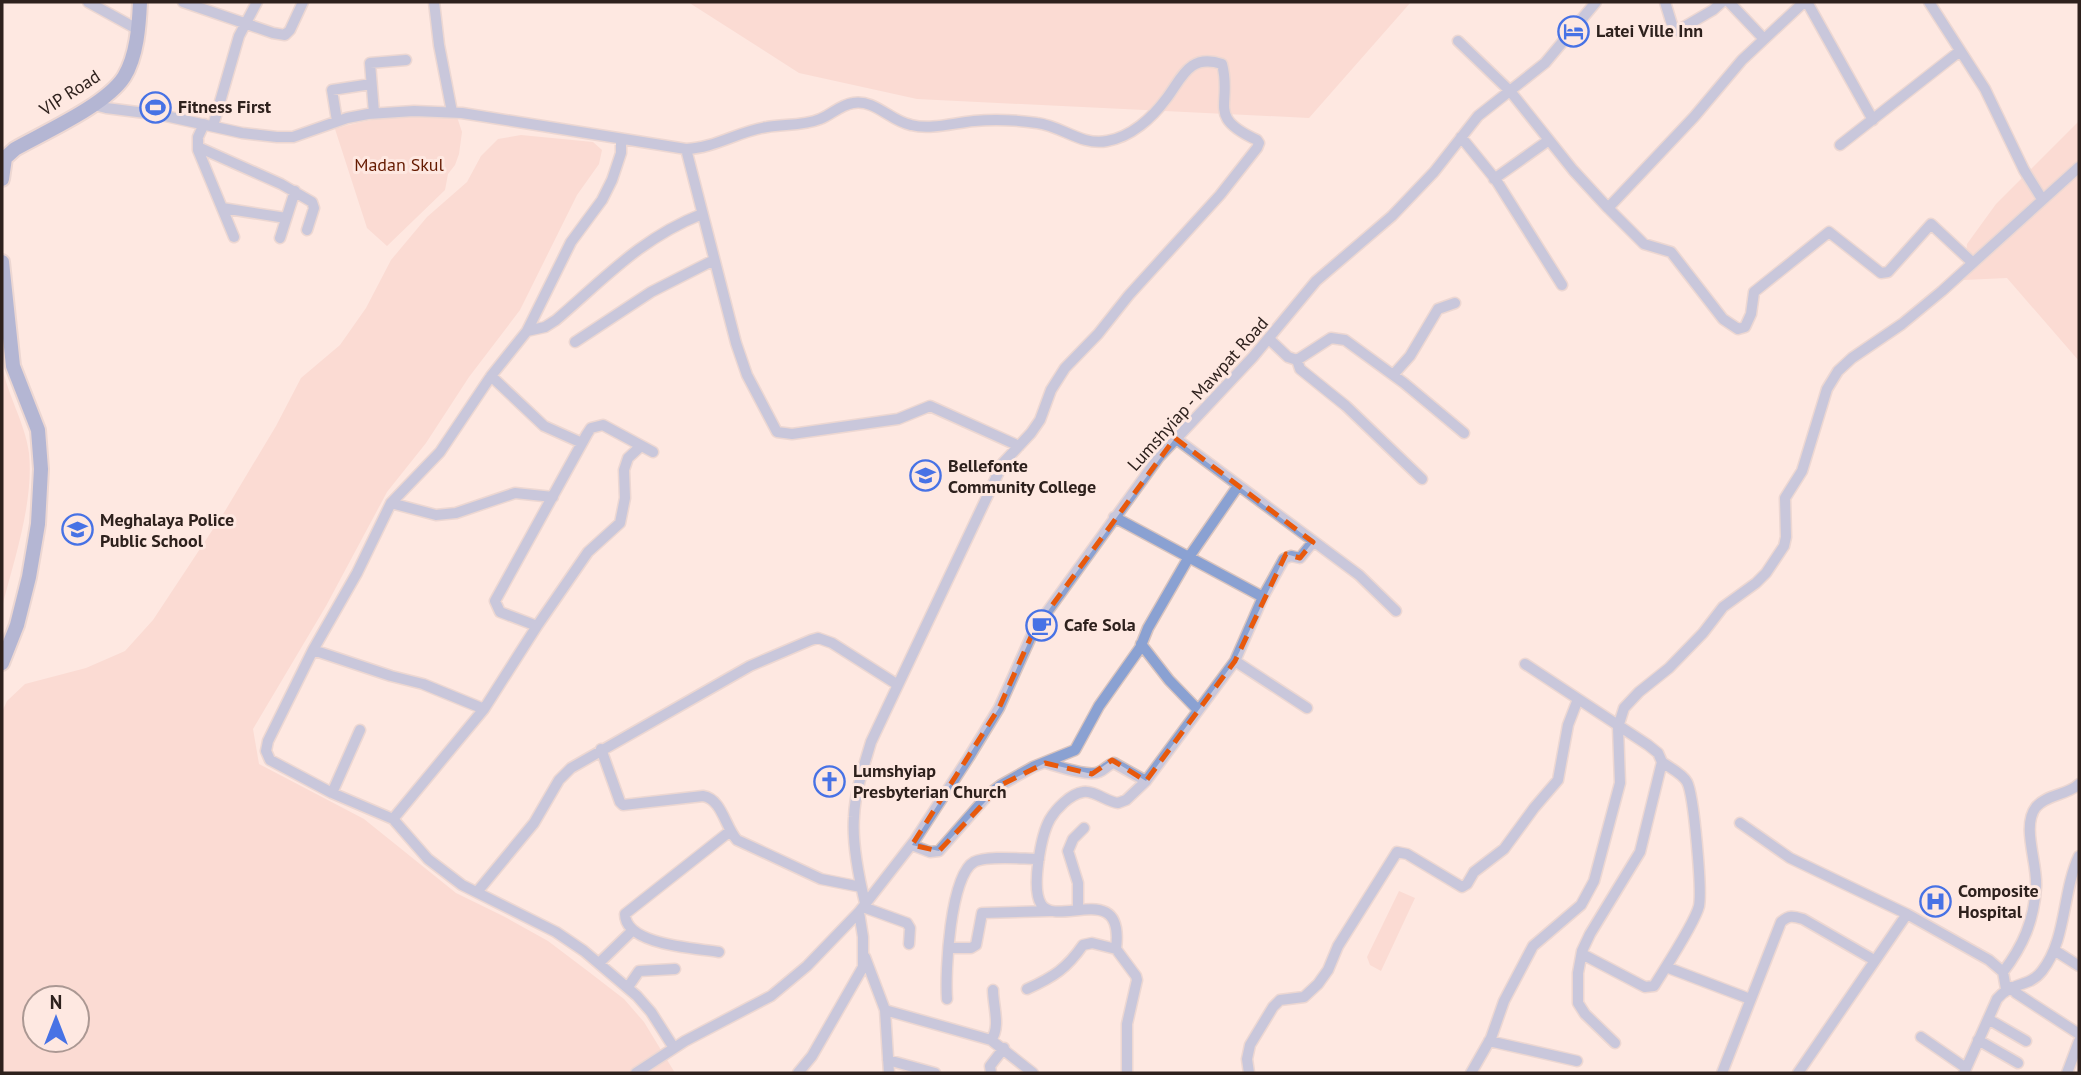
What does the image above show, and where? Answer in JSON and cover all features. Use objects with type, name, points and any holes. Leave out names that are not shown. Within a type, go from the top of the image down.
[{"type":"street","points":[[88,2],[137,29]]},
{"type":"street","name":"VIP Road","points":[[3,157],[94,105],[119,84],[125,75],[137,29],[140,2]]},
{"type":"street","points":[[183,2],[285,35],[303,2]]},
{"type":"street","points":[[234,237],[198,147],[198,137],[209,125],[245,23],[257,2]]},
{"type":"street","points":[[433,2],[452,112]]},
{"type":"street","name":"Lumshyiap - Mawpat Road","points":[[636,1073],[674,1048],[771,996],[807,966],[863,907],[912,845],[999,708],[1034,630],[1114,517],[1175,438],[1269,339],[1316,281],[1392,216],[1434,172],[1485,109],[1545,63],[1596,2]]},
{"type":"street","points":[[1665,2],[1677,31],[1722,2]]},
{"type":"street","points":[[1729,2],[1764,39]]},
{"type":"street","points":[[1608,208],[1684,128],[1742,60],[1806,2],[1872,120]]},
{"type":"street","points":[[1929,2],[1985,89],[2024,170],[2042,200]]},
{"type":"street","points":[[1458,41],[1510,91],[1608,208],[1644,244],[1671,252],[1723,319],[1738,329],[1745,327],[1749,320],[1754,292],[1829,232],[1881,273],[1888,272],[1931,224],[1973,263]]},
{"type":"street","points":[[1840,145],[1960,51]]},
{"type":"street","points":[[374,113],[370,63],[407,60]]},
{"type":"street","points":[[94,105],[242,133],[293,137],[337,121],[374,113],[452,112],[686,149],[707,147],[766,127],[812,122],[853,103],[872,105],[901,122],[914,126],[932,127],[987,120],[1035,122],[1053,126],[1085,141],[1111,141],[1146,122],[1167,98],[1184,71],[1198,63],[1210,61],[1222,64],[1225,76],[1225,117],[1235,129],[1257,140],[1258,148],[1098,334],[1065,368],[1051,390],[1040,420],[1003,463],[871,742],[853,818],[863,907],[863,967],[812,1056],[798,1073]]},
{"type":"street","points":[[337,121],[332,90],[371,85]]},
{"type":"street","points":[[1461,137],[1494,179],[1562,285]]},
{"type":"street","points":[[621,139],[621,153],[612,180],[602,200],[572,242],[527,331],[491,376],[440,452],[391,503],[357,573],[313,650],[268,741],[267,751],[270,760],[332,793],[393,819],[412,843],[462,885],[556,932],[628,987],[651,1012],[674,1048]]},
{"type":"street","points":[[1494,179],[1549,140]]},
{"type":"street","points":[[198,147],[295,191],[314,204],[307,230]]},
{"type":"street","points":[[686,149],[736,343],[747,375],[777,432],[792,434],[898,419],[930,405],[1018,446]]},
{"type":"street","points":[[2,179],[3,157]]},
{"type":"street","points":[[1471,1073],[1489,1041],[1504,1001],[1533,946],[1581,905],[1594,881],[1620,783],[1618,727],[1624,708],[1669,668],[1703,633],[1723,607],[1766,573],[1784,546],[1785,498],[1802,471],[1826,389],[1833,377],[1852,358],[1902,324],[2079,167]]},
{"type":"street","points":[[280,238],[295,191]]},
{"type":"street","points":[[222,208],[286,218]]},
{"type":"street","points":[[527,331],[545,327],[556,320],[652,238],[702,214]]},
{"type":"street","points":[[575,342],[651,292],[714,260]]},
{"type":"street","points":[[2,269],[13,366],[38,430],[41,469],[39,514],[29,577],[17,625],[2,663]]},
{"type":"street","points":[[1393,375],[1410,356],[1437,309],[1455,303]]},
{"type":"street","points":[[1297,360],[1323,341],[1340,338],[1393,375],[1464,433]]},
{"type":"street","points":[[1269,339],[1288,357],[1297,360]]},
{"type":"street","points":[[1297,360],[1300,369],[1346,406],[1422,479]]},
{"type":"street","points":[[491,376],[544,426],[582,443]]},
{"type":"street","points":[[537,626],[500,612],[495,601],[591,428],[598,424],[603,425],[653,452]]},
{"type":"street","points":[[1175,438],[1359,575],[1396,611]]},
{"type":"street","points":[[393,819],[484,709],[588,552],[620,523],[625,498],[624,470],[628,458],[641,446]]},
{"type":"street","points":[[912,845],[930,852],[939,851],[995,790],[1013,777],[1075,750],[1099,706],[1141,644],[1147,628],[1189,557],[1238,486]]},
{"type":"street","points":[[391,503],[436,515],[456,513],[515,493],[553,497]]},
{"type":"street","points":[[1114,517],[1263,597]]},
{"type":"street","points":[[1051,911],[1044,908],[1037,893],[1039,859],[1051,818],[1074,795],[1087,792],[1118,803],[1126,800],[1146,781],[1235,662],[1283,559],[1291,556],[1300,558],[1312,542]]},
{"type":"street","points":[[477,892],[534,823],[564,773],[601,749],[750,666],[818,639],[832,643],[898,685]]},
{"type":"street","points":[[1141,644],[1169,680],[1198,710]]},
{"type":"street","points":[[313,650],[423,684],[484,709]]},
{"type":"street","points":[[1235,662],[1307,708]]},
{"type":"street","points":[[1525,664],[1658,753],[1662,762],[1681,775],[1689,788],[1694,816],[1699,899],[1696,913],[1654,986],[1645,987],[1582,954]]},
{"type":"street","points":[[1249,1073],[1247,1059],[1250,1045],[1272,1007],[1280,1000],[1304,997],[1318,984],[1328,970],[1338,946],[1397,852],[1407,854],[1462,887],[1474,872],[1504,849],[1558,780],[1568,725],[1578,699]]},
{"type":"street","points":[[332,793],[360,730]]},
{"type":"street","points":[[601,749],[623,805],[711,797],[729,832],[737,840],[821,878],[861,887]]},
{"type":"street","points":[[1615,1043],[1585,1014],[1578,1003],[1578,973],[1590,934],[1640,852],[1662,762]]},
{"type":"street","points":[[1045,763],[1092,774],[1114,763],[1146,781]]},
{"type":"street","points":[[2003,972],[2020,950],[2031,923],[2036,887],[2030,838],[2036,807],[2079,784]]},
{"type":"street","points":[[1740,823],[1790,858],[1907,914],[1989,960],[2003,972],[2008,988],[2079,1034]]},
{"type":"street","points":[[1078,910],[1078,883],[1068,851],[1073,839],[1084,828]]},
{"type":"street","points":[[719,952],[647,939],[632,931],[625,920],[625,914],[729,832]]},
{"type":"street","points":[[1921,1037],[1965,1070],[1997,999],[2008,988],[2036,978],[2054,950],[2068,888],[2079,856]]},
{"type":"street","points":[[947,999],[946,962],[959,886],[970,864],[986,859],[1039,859]]},
{"type":"street","points":[[863,907],[907,923],[910,928],[909,944]]},
{"type":"street","points":[[949,948],[971,948],[976,945],[982,913],[1095,910],[1111,917],[1117,927],[1116,949]]},
{"type":"street","points":[[1798,1073],[1907,914]]},
{"type":"street","points":[[1722,1073],[1781,922],[1787,917],[1803,919],[1874,960]]},
{"type":"street","points":[[598,963],[632,931]]},
{"type":"street","points":[[1027,989],[1050,979],[1068,965],[1083,945],[1092,943],[1116,949],[1135,972],[1138,980],[1128,1024],[1127,1073]]},
{"type":"street","points":[[2054,950],[2079,966]]},
{"type":"street","points":[[865,957],[885,1010],[889,1073]]},
{"type":"street","points":[[1666,967],[1750,999]]},
{"type":"street","points":[[628,987],[636,973],[643,970],[675,969]]},
{"type":"street","points":[[992,1040],[996,1027],[993,990]]},
{"type":"street","points":[[885,1010],[992,1040],[1033,1073]]},
{"type":"street","points":[[1988,1019],[2026,1041]]},
{"type":"street","points":[[1978,1040],[2018,1063]]},
{"type":"street","points":[[1489,1041],[1577,1061]]},
{"type":"street","points":[[2067,1073],[2079,1041]]},
{"type":"street","points":[[992,1073],[990,1066],[1003,1048]]},
{"type":"street","points":[[888,1060],[934,1073]]},
{"type":"highlighted area","points":[[1175,438],[1313,542],[1300,558],[1286,554],[1235,661],[1146,781],[1112,760],[1092,774],[1045,763],[1001,785],[939,851],[912,845],[999,708],[1034,630]]},
{"type":"green space","points":[[688,2],[1411,2],[1309,118],[917,99],[799,73]]},
{"type":"green space","name":"Madan Skul","points":[[427,115],[457,117],[462,132],[459,154],[448,174],[445,190],[387,246],[367,228],[335,129],[381,119]]},
{"type":"green space","points":[[2079,121],[2079,361],[2007,278],[1964,280],[1967,244],[1996,204]]},
{"type":"green space","points":[[521,135],[593,142],[602,150],[599,164],[577,195],[520,310],[469,377],[426,443],[387,492],[326,606],[253,729],[259,764],[364,819],[456,893],[548,941],[624,999],[644,1022],[675,1073],[2,1073],[2,712],[7,701],[25,684],[86,668],[125,651],[153,620],[225,511],[276,426],[301,378],[340,345],[366,308],[391,260],[427,217],[467,182],[481,156],[498,139]]},
{"type":"green space","points":[[2,365],[27,442],[30,472],[22,531],[2,607]]},
{"type":"green space","points":[[1399,891],[1415,898],[1381,971],[1370,965],[1367,957]]},
{"type":"place","name":"Latei Ville Inn","points":[[1573,31]]},
{"type":"place","name":"Fitness First","points":[[155,107]]},
{"type":"place","name":"Bellefonte Community College","points":[[925,476]]},
{"type":"place","name":"Meghalaya Police Public School","points":[[77,530]]},
{"type":"place","name":"Cafe Sola","points":[[1041,625]]},
{"type":"place","name":"Lumshyiap Presbyterian Church","points":[[830,781]]},
{"type":"place","name":"Composite Hospital","points":[[1935,901]]}]
